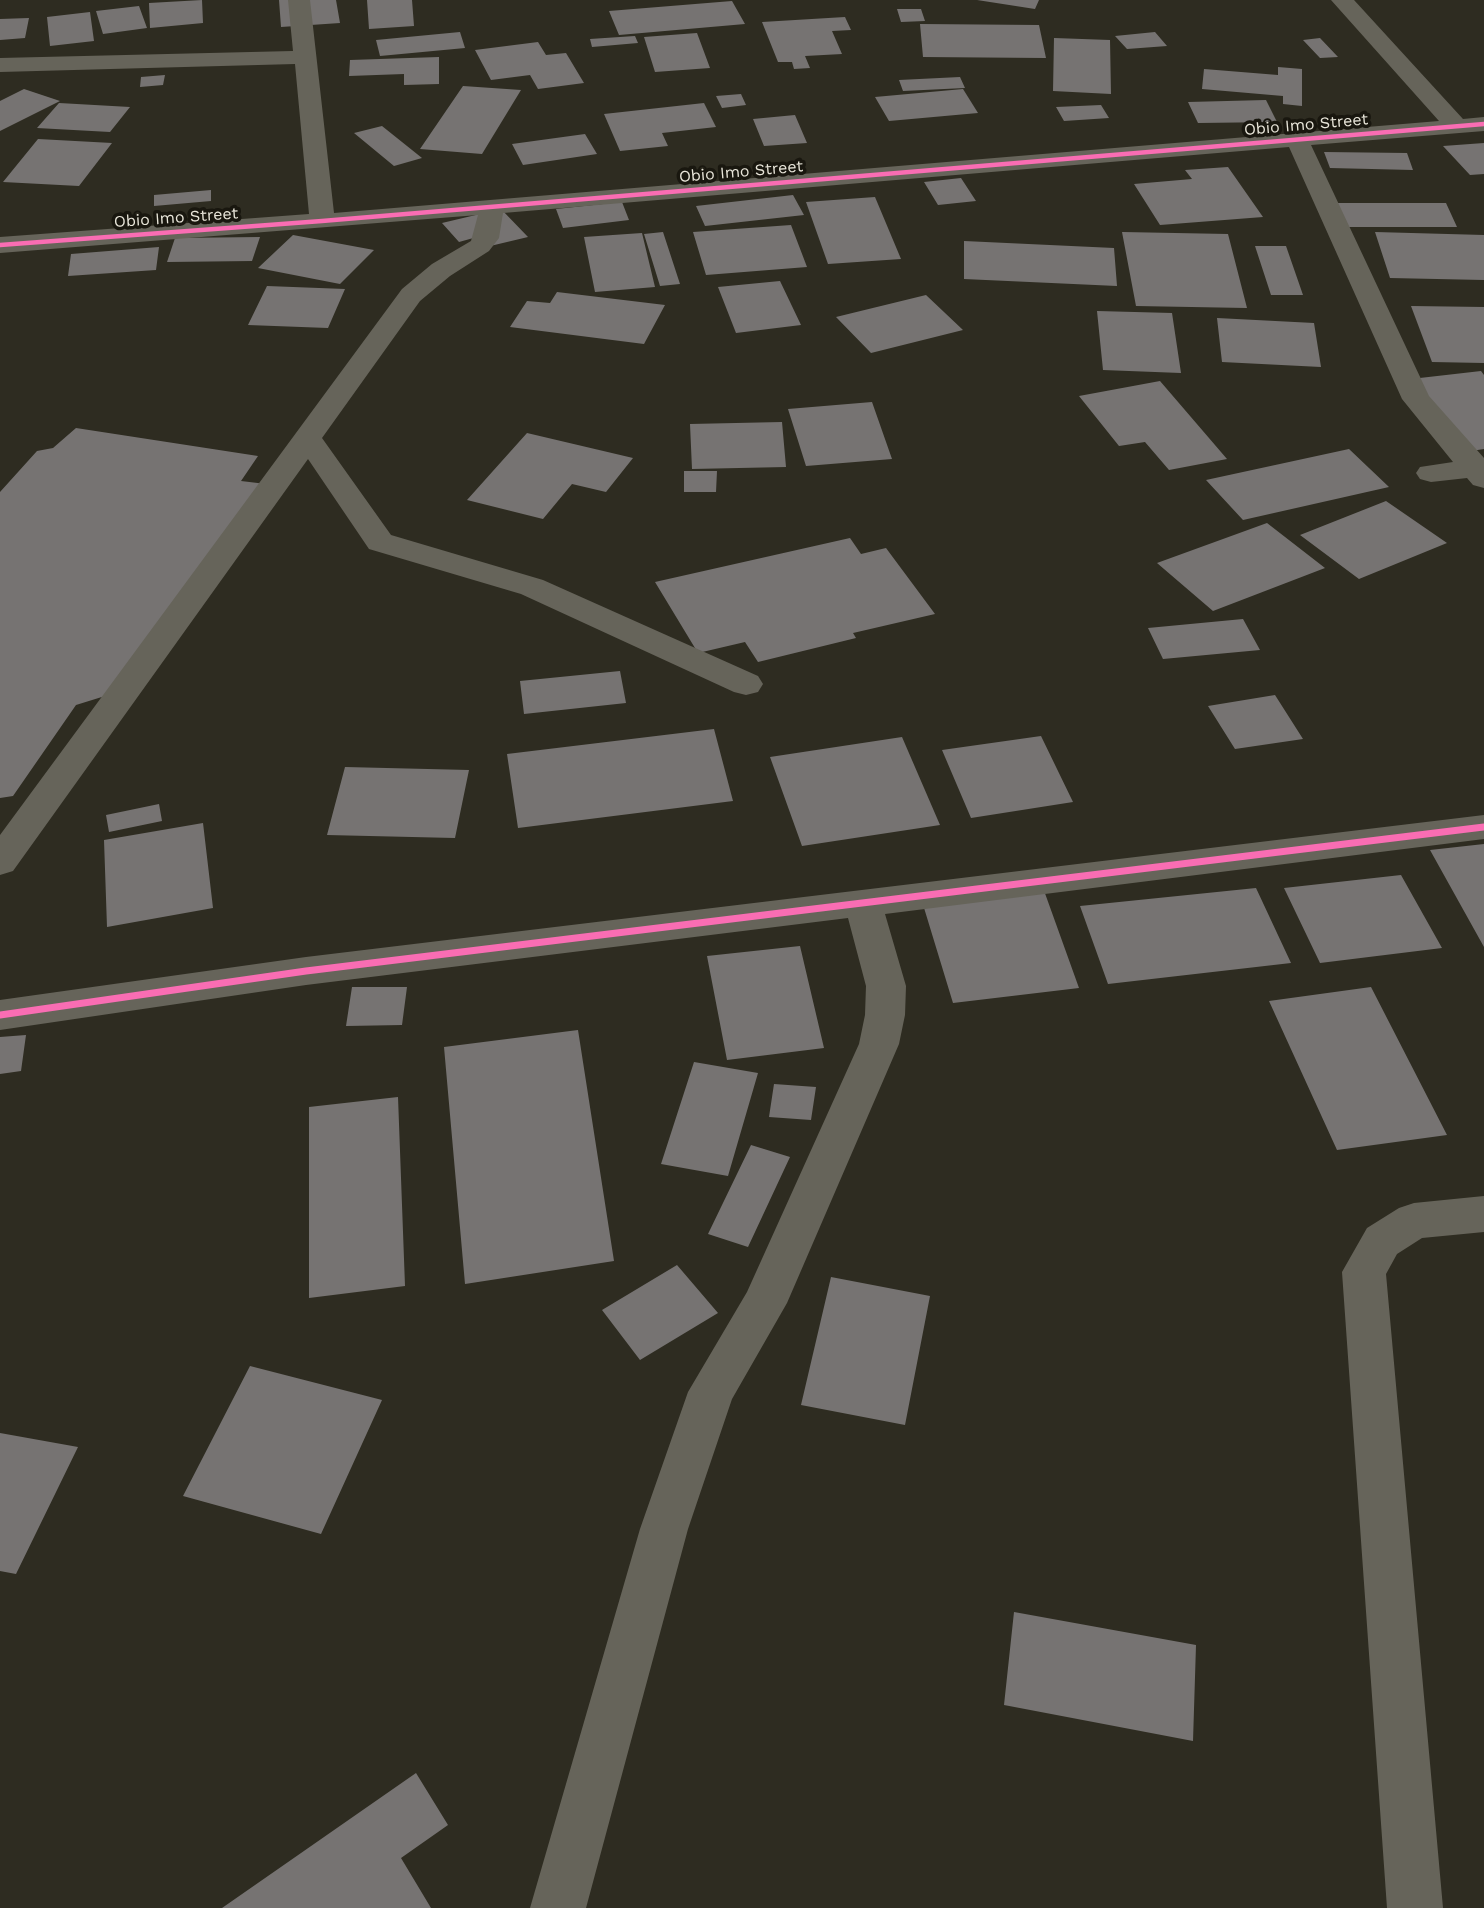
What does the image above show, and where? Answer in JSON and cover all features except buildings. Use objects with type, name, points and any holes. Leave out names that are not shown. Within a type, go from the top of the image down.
[{"type":"street","points":[[299,0],[322,221]]},
{"type":"street","points":[[1342,0],[1457,126]]},
{"type":"street","points":[[0,65],[305,57]]},
{"type":"street","name":"Obio Imo Street","points":[[0,245],[322,221],[1484,124]]},
{"type":"street","points":[[1297,140],[1416,399],[1481,471]]},
{"type":"street","points":[[0,862],[411,295],[441,270],[480,246],[486,238],[492,206]]},
{"type":"street","points":[[308,438],[380,542],[532,587],[746,684]]},
{"type":"street","points":[[1431,473],[1481,471]]},
{"type":"street","points":[[0,1015],[306,971],[1484,827]]},
{"type":"street","points":[[558,1908],[664,1529],[711,1392],[765,1303],[879,1044],[885,1015],[886,986],[863,904]]},
{"type":"street","points":[[1415,1908],[1364,1272],[1382,1241],[1414,1221],[1484,1214]]},
{"type":"cycle path","points":[[0,245],[322,221],[1484,124]]},
{"type":"cycle path","points":[[0,1015],[306,971],[1484,827]]}]
